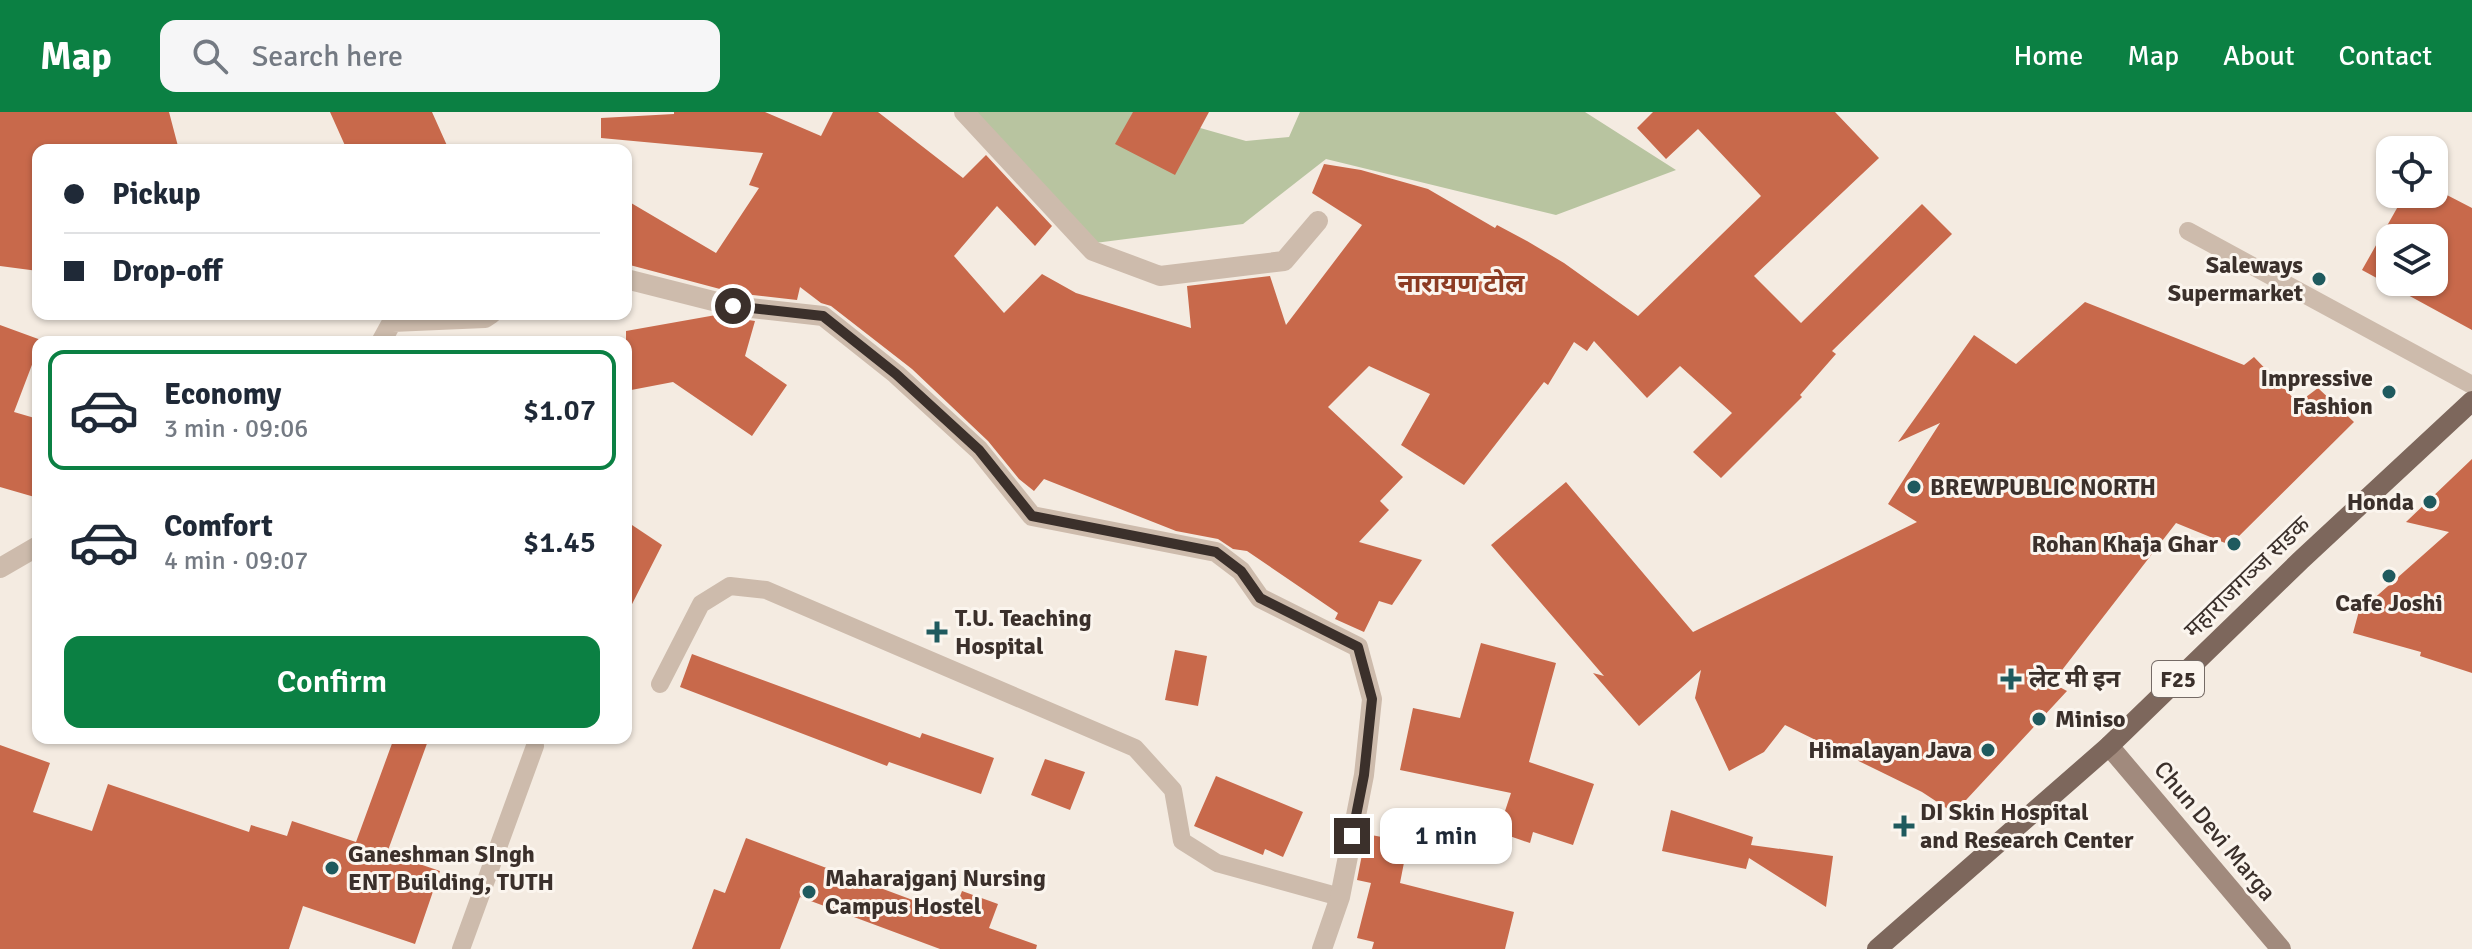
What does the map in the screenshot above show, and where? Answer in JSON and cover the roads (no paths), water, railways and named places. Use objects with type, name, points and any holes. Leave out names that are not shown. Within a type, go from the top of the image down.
[{"type":"main road","name":"महाराजगञ्ज सडक","points":[[1877,949],[2109,746],[2301,560],[2472,401]]},
{"type":"street","points":[[964,112],[1093,251],[1160,276],[1284,261],[1318,221]]},
{"type":"street","points":[[632,281],[733,306],[823,316],[896,374],[979,450],[1032,516],[1216,552],[1241,571],[1260,598],[1358,647],[1372,699],[1364,775],[1340,897],[1322,949]]},
{"type":"street","points":[[384,336],[392,322],[438,320]]},
{"type":"street","points":[[0,568],[32,549]]},
{"type":"street","name":"Chun Devi Marga","points":[[2109,746],[2281,949]]},
{"type":"lane","points":[[2188,231],[2472,385]]},
{"type":"lane","points":[[660,684],[701,604],[730,586],[766,590],[1135,748],[1173,790],[1182,841],[1217,863],[1340,897]]},
{"type":"lane","points":[[461,949],[535,746]]},
{"type":"place","name":"Saleways Supermarket","points":[[2319,279]]},
{"type":"place","name":"Impressive Fashion","points":[[2389,392]]},
{"type":"place","name":"BREWPUBLIC NORTH","points":[[1914,487]]},
{"type":"place","name":"Honda","points":[[2430,502]]},
{"type":"place","name":"Rohan Khaja Ghar","points":[[2234,544]]},
{"type":"place","name":"Cafe Joshi","points":[[2389,576]]},
{"type":"place","name":"T.U. Teaching Hospital","points":[[937,632]]},
{"type":"place","name":"लेट मी इन","points":[[2011,679]]},
{"type":"place","name":"Miniso","points":[[2039,719]]},
{"type":"place","name":"Himalayan Java","points":[[1988,750]]},
{"type":"place","name":"DI Skin Hospital and Research Center","points":[[1904,826]]},
{"type":"place","name":"Ganeshman SIngh ENT Building, TUTH","points":[[332,868]]},
{"type":"place","name":"Maharajganj Nursing Campus Hostel","points":[[809,892]]},
{"type":"district","name":"नारायण टोल","points":[[1461,283]]}]
